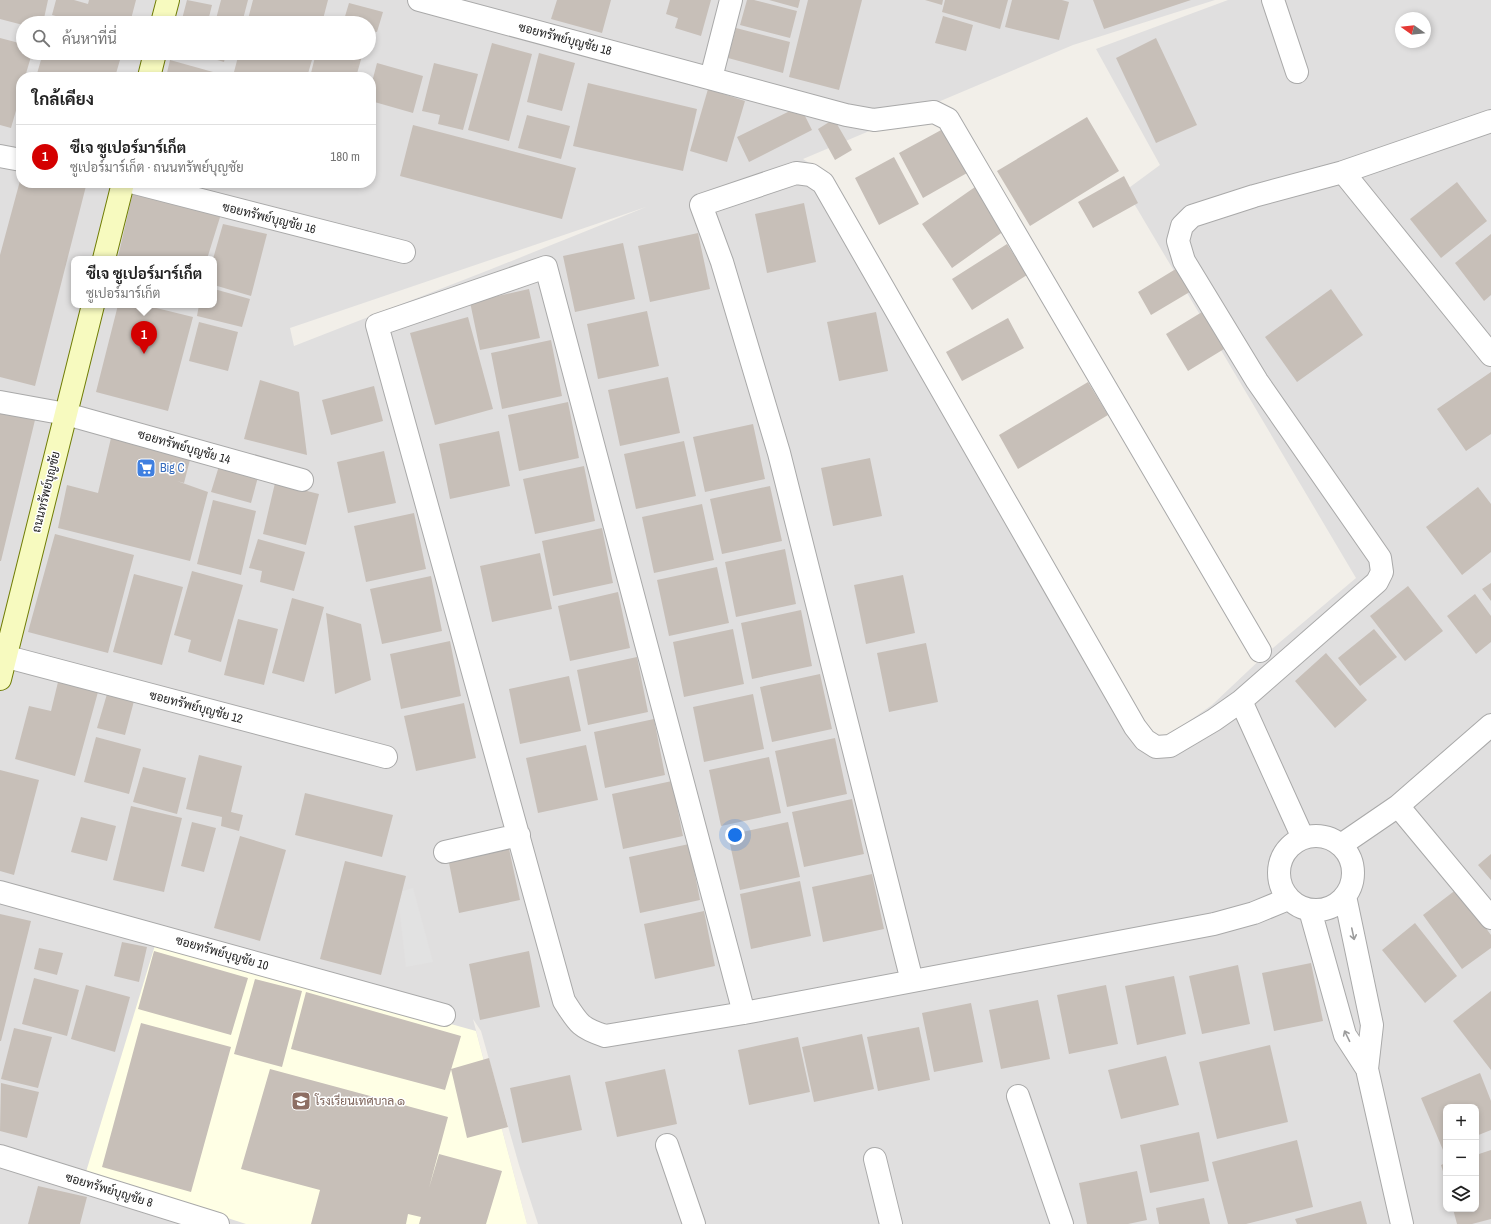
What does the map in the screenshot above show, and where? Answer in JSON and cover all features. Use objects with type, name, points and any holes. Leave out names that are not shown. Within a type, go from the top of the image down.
[{"type":"street","points":[[164,16],[168,0]]},
{"type":"street","name":"ซอยทรัพย์บุญชัย 18","points":[[419,0],[846,115],[874,120],[934,112],[948,119],[1260,651]]},
{"type":"street","points":[[712,78],[731,0]]},
{"type":"street","points":[[1273,0],[1297,72]]},
{"type":"street","points":[[150,72],[153,60]]},
{"type":"street","points":[[912,981],[779,453],[722,262],[701,205],[796,173],[811,175],[823,183],[1135,727],[1145,740],[1156,747],[1170,746],[1214,720],[1241,701],[1377,582],[1382,572],[1380,558],[1258,381],[1184,261],[1178,242],[1182,226],[1192,216],[1254,196],[1343,172],[1491,121]]},
{"type":"street","points":[[0,156],[16,159]]},
{"type":"street","points":[[1343,172],[1491,355]]},
{"type":"street","points":[[105,256],[122,188]]},
{"type":"street","name":"ซอยทรัพย์บุญชัย 16","points":[[154,188],[404,252]]},
{"type":"street","points":[[744,1013],[546,267],[378,325],[564,1001],[577,1021],[587,1030],[605,1036],[744,1013],[1214,924],[1254,913],[1288,899]]},
{"type":"street","name":"ถนนทรัพย์บุญชัย","points":[[0,679],[3,655],[66,414],[91,308]]},
{"type":"street","name":"ซอยทรัพย์บุญชัย 14","points":[[0,402],[66,414],[302,480]]},
{"type":"street","name":"ซอยทรัพย์บุญชัย 12","points":[[3,655],[386,757]]},
{"type":"street","points":[[1241,701],[1303,838]]},
{"type":"street","points":[[1341,845],[1398,806],[1491,725]]},
{"type":"street","points":[[1398,806],[1491,918]]},
{"type":"street","points":[[445,852],[519,835]]},
{"type":"street","points":[[1316,836],[1330,838],[1341,845],[1351,860],[1352,879],[1345,896],[1338,903],[1329,908],[1310,910],[1298,906],[1288,899],[1280,883],[1279,865],[1288,848],[1303,838],[1316,836]]},
{"type":"street","name":"ซอยทรัพย์บุญชัย 10","points":[[0,892],[444,1015]]},
{"type":"street","points":[[1345,896],[1372,1024],[1367,1069],[1402,1224]]},
{"type":"street","points":[[1310,910],[1345,1035],[1367,1069]]},
{"type":"street","points":[[1018,1096],[1062,1224]]},
{"type":"street","points":[[667,1146],[694,1224]]},
{"type":"street","name":"ซอยทรัพย์บุญชัย 8","points":[[0,1156],[218,1224]]},
{"type":"street","points":[[875,1159],[891,1224]]},
{"type":"shaded area","points":[[0,0],[1215,0],[1073,45],[803,159],[815,167],[1156,744],[1212,705],[1266,654],[1356,578],[1126,190],[1160,165],[1096,49],[1228,0],[1491,0],[1491,1224],[538,1224],[519,1165],[481,1031],[473,1019],[527,1224],[0,1224]],"holes":[[[646,207],[294,346],[290,328]]]},
{"type":"shaded area","points":[[413,888],[433,962],[406,967],[399,905],[403,891]]},
{"type":"shaded area","name":"โรงเรียนเทศบาล ๑","points":[[156,942],[476,1031],[527,1224],[246,1224],[86,1172]]},
{"type":"building","points":[[0,0],[48,0],[45,16],[16,16],[16,23],[0,19]]},
{"type":"building","points":[[56,0],[74,0],[88,4],[89,0],[136,0],[132,16],[52,15]]},
{"type":"building","points":[[187,0],[212,5],[209,16],[183,16]]},
{"type":"building","points":[[221,0],[248,0],[244,16],[217,16]]},
{"type":"building","points":[[253,0],[328,0],[324,16],[249,16]]},
{"type":"building","points":[[557,0],[611,0],[602,33],[551,19]]},
{"type":"building","points":[[670,0],[711,0],[701,36],[675,28],[678,18],[666,14]]},
{"type":"building","points":[[747,0],[754,0],[797,11],[790,38],[740,25]]},
{"type":"building","points":[[769,0],[800,0],[798,8]]},
{"type":"building","points":[[808,0],[862,0],[839,90],[789,77]]},
{"type":"building","points":[[925,0],[943,0],[942,5]]},
{"type":"building","points":[[945,0],[1008,0],[1000,29],[942,12]]},
{"type":"building","points":[[1012,0],[1062,0],[1069,2],[1059,40],[1005,27]]},
{"type":"building","points":[[1093,0],[1191,0],[1104,29]]},
{"type":"building","points":[[349,3],[383,12],[377,32],[376,16],[345,16]]},
{"type":"building","points":[[943,16],[973,25],[966,51],[935,43]]},
{"type":"building","points":[[736,28],[790,42],[783,73],[728,58]]},
{"type":"building","points":[[0,38],[16,42],[16,60],[30,60],[26,72],[16,72],[16,110],[11,128],[0,125]]},
{"type":"building","points":[[1156,38],[1197,125],[1156,143],[1116,58]]},
{"type":"building","points":[[492,43],[532,54],[509,141],[468,130]]},
{"type":"building","points":[[539,53],[575,63],[562,111],[527,102]]},
{"type":"building","points":[[41,60],[120,60],[116,72],[37,72]]},
{"type":"building","points":[[170,60],[213,72],[167,72]]},
{"type":"building","points":[[237,60],[312,60],[308,72],[234,72]]},
{"type":"building","points":[[314,60],[361,60],[357,72],[311,72]]},
{"type":"building","points":[[377,63],[423,76],[413,113],[376,102],[376,72],[375,72]]},
{"type":"building","points":[[434,63],[478,74],[463,130],[438,124],[440,115],[422,111]]},
{"type":"building","points":[[588,83],[697,109],[683,171],[573,146]]},
{"type":"building","points":[[708,89],[745,101],[727,162],[690,151]]},
{"type":"building","points":[[800,106],[812,130],[749,162],[737,137]]},
{"type":"building","points":[[527,115],[570,126],[561,159],[518,148]]},
{"type":"building","points":[[1087,117],[1119,171],[1030,226],[997,171]]},
{"type":"building","points":[[834,119],[852,150],[835,160],[818,129]]},
{"type":"building","points":[[413,125],[576,168],[562,219],[400,176]]},
{"type":"building","points":[[943,129],[967,173],[923,198],[899,153]]},
{"type":"building","points":[[894,157],[919,204],[879,225],[855,178]]},
{"type":"building","points":[[1124,176],[1138,203],[1093,228],[1078,202]]},
{"type":"building","points":[[1457,182],[1487,221],[1441,258],[1410,219]]},
{"type":"building","points":[[975,187],[1004,231],[952,268],[922,224]]},
{"type":"building","points":[[18,188],[85,188],[35,386],[0,377],[0,255]]},
{"type":"building","points":[[133,192],[221,214],[208,256],[118,256]]},
{"type":"building","points":[[804,203],[816,262],[767,273],[755,214]]},
{"type":"building","points":[[223,224],[267,234],[251,296],[217,286],[217,256],[214,256]]},
{"type":"building","points":[[698,233],[710,289],[650,302],[638,246]]},
{"type":"building","points":[[1491,234],[1491,295],[1484,301],[1455,263]]},
{"type":"building","points":[[623,243],[635,299],[575,312],[563,256]]},
{"type":"building","points":[[1007,244],[1027,275],[972,310],[952,279]]},
{"type":"building","points":[[1179,267],[1193,290],[1151,315],[1138,292]]},
{"type":"building","points":[[529,289],[540,338],[480,350],[470,302]]},
{"type":"building","points":[[1331,289],[1363,335],[1297,382],[1265,337]]},
{"type":"building","points":[[217,290],[250,299],[242,327],[197,316],[198,308],[217,308]]},
{"type":"building","points":[[117,308],[156,308],[193,317],[168,411],[96,392]]},
{"type":"building","points":[[647,311],[659,366],[598,379],[587,324]]},
{"type":"building","points":[[876,312],[888,371],[839,381],[827,322]]},
{"type":"building","points":[[1202,312],[1224,349],[1188,371],[1166,334]]},
{"type":"building","points":[[468,317],[493,409],[435,425],[410,333]]},
{"type":"building","points":[[1008,318],[1024,348],[962,381],[946,352]]},
{"type":"building","points":[[199,322],[238,332],[228,371],[189,361]]},
{"type":"building","points":[[551,340],[562,396],[502,409],[491,353]]},
{"type":"building","points":[[1491,372],[1491,434],[1466,451],[1437,409]]},
{"type":"building","points":[[668,377],[680,433],[620,446],[608,390]]},
{"type":"building","points":[[260,380],[299,392],[307,455],[244,439]]},
{"type":"building","points":[[1088,382],[1108,415],[1018,469],[999,435]]},
{"type":"building","points":[[374,386],[383,421],[331,435],[322,400]]},
{"type":"building","points":[[568,402],[579,458],[519,471],[508,415]]},
{"type":"building","points":[[0,411],[35,420],[1,561],[0,561]]},
{"type":"building","points":[[753,424],[765,479],[705,492],[693,437]]},
{"type":"building","points":[[499,431],[510,486],[450,499],[439,444]]},
{"type":"building","points":[[111,438],[191,456],[184,483],[177,481],[208,492],[190,561],[58,528],[67,485],[98,493]]},
{"type":"building","points":[[684,441],[696,496],[636,509],[624,454]]},
{"type":"building","points":[[384,451],[396,503],[348,513],[337,462]]},
{"type":"building","points":[[870,458],[882,516],[833,526],[821,468]]},
{"type":"building","points":[[219,466],[258,477],[251,503],[211,492]]},
{"type":"building","points":[[584,466],[595,521],[535,534],[523,479]]},
{"type":"building","points":[[275,483],[319,494],[306,545],[263,534]]},
{"type":"building","points":[[770,486],[782,541],[722,554],[710,499]]},
{"type":"building","points":[[1478,487],[1491,504],[1491,552],[1462,575],[1426,527]]},
{"type":"building","points":[[213,500],[256,511],[241,575],[197,564]]},
{"type":"building","points":[[702,504],[714,560],[654,573],[642,517]]},
{"type":"building","points":[[414,513],[426,569],[366,582],[354,526]]},
{"type":"building","points":[[602,528],[613,583],[553,596],[542,541]]},
{"type":"building","points":[[55,534],[134,555],[108,653],[28,632]]},
{"type":"building","points":[[258,539],[305,552],[294,591],[260,582],[262,571],[249,568]]},
{"type":"building","points":[[785,549],[796,604],[736,617],[725,562]]},
{"type":"building","points":[[540,553],[552,609],[492,622],[480,566]]},
{"type":"building","points":[[717,567],[729,623],[669,636],[657,580]]},
{"type":"building","points":[[192,571],[243,585],[221,662],[188,652],[191,640],[174,635]]},
{"type":"building","points":[[134,574],[183,587],[162,665],[113,652]]},
{"type":"building","points":[[903,575],[915,633],[866,644],[854,585]]},
{"type":"building","points":[[431,576],[442,631],[382,644],[370,589]]},
{"type":"building","points":[[1491,583],[1491,601],[1482,589]]},
{"type":"building","points":[[1408,586],[1443,631],[1405,661],[1370,616]]},
{"type":"building","points":[[618,592],[630,648],[570,661],[558,606]]},
{"type":"building","points":[[1475,594],[1491,616],[1491,642],[1476,654],[1447,616]]},
{"type":"building","points":[[292,598],[324,607],[304,682],[272,673]]},
{"type":"building","points":[[801,610],[812,666],[752,679],[741,623]]},
{"type":"building","points":[[326,613],[361,624],[371,680],[335,694]]},
{"type":"building","points":[[238,619],[278,629],[264,685],[224,675]]},
{"type":"building","points":[[733,629],[744,684],[684,697],[673,642]]},
{"type":"building","points":[[1374,629],[1397,657],[1360,686],[1338,658]]},
{"type":"building","points":[[450,641],[461,696],[401,709],[390,654]]},
{"type":"building","points":[[926,643],[938,702],[889,712],[877,653]]},
{"type":"building","points":[[1326,653],[1367,700],[1335,728],[1295,681]]},
{"type":"building","points":[[637,657],[648,712],[588,725],[577,670]]},
{"type":"building","points":[[820,674],[832,729],[772,742],[760,687]]},
{"type":"building","points":[[569,676],[581,731],[520,744],[509,689]]},
{"type":"building","points":[[58,682],[98,692],[75,776],[15,759],[29,706],[51,711]]},
{"type":"building","points":[[107,694],[134,701],[125,735],[97,728]]},
{"type":"building","points":[[753,694],[764,749],[704,762],[693,707]]},
{"type":"building","points":[[464,703],[476,758],[416,771],[404,716]]},
{"type":"building","points":[[654,719],[665,775],[605,788],[594,732]]},
{"type":"building","points":[[96,737],[141,749],[129,794],[84,782]]},
{"type":"building","points":[[835,738],[847,794],[787,807],[775,751]]},
{"type":"building","points":[[586,745],[598,800],[538,813],[526,758]]},
{"type":"building","points":[[199,755],[242,766],[231,812],[243,815],[239,831],[221,826],[222,817],[186,809]]},
{"type":"building","points":[[769,757],[781,813],[721,826],[709,770]]},
{"type":"building","points":[[143,767],[186,778],[177,814],[133,802]]},
{"type":"building","points":[[0,770],[39,780],[14,875],[0,871]]},
{"type":"building","points":[[672,781],[683,836],[623,849],[612,794]]},
{"type":"building","points":[[305,793],[393,815],[382,857],[295,835]]},
{"type":"building","points":[[852,799],[864,854],[804,867],[792,812]]},
{"type":"building","points":[[131,806],[182,818],[164,892],[113,880]]},
{"type":"building","points":[[81,817],[116,826],[107,861],[71,852]]},
{"type":"building","points":[[192,822],[216,828],[204,872],[181,866]]},
{"type":"building","points":[[788,822],[800,877],[740,890],[728,835]]},
{"type":"building","points":[[240,836],[286,850],[260,941],[214,928]]},
{"type":"building","points":[[508,844],[520,900],[459,913],[448,858]]},
{"type":"building","points":[[689,844],[700,900],[640,913],[629,857]]},
{"type":"building","points":[[1491,854],[1491,880],[1478,865]]},
{"type":"building","points":[[345,861],[406,876],[381,975],[320,959]]},
{"type":"building","points":[[872,874],[884,929],[823,942],[812,887]]},
{"type":"building","points":[[800,881],[811,936],[751,949],[740,894]]},
{"type":"building","points":[[1457,889],[1491,935],[1491,948],[1462,969],[1423,915]]},
{"type":"building","points":[[704,911],[715,966],[655,979],[644,924]]},
{"type":"building","points":[[0,914],[31,921],[1,1041],[0,1041]]},
{"type":"building","points":[[1415,923],[1457,976],[1425,1003],[1382,950]]},
{"type":"building","points":[[122,942],[147,947],[139,982],[114,976]]},
{"type":"building","points":[[39,948],[63,953],[57,975],[34,969]]},
{"type":"building","points":[[154,951],[248,978],[231,1035],[138,1009]]},
{"type":"building","points":[[529,951],[540,1007],[480,1020],[469,964]]},
{"type":"building","points":[[1311,963],[1323,1021],[1274,1031],[1262,973]]},
{"type":"building","points":[[1238,965],[1250,1024],[1202,1034],[1189,976]]},
{"type":"building","points":[[1174,976],[1186,1034],[1137,1045],[1125,986]]},
{"type":"building","points":[[34,978],[79,990],[67,1036],[22,1024]]},
{"type":"building","points":[[255,979],[302,991],[282,1067],[234,1054]]},
{"type":"building","points":[[86,985],[130,997],[115,1052],[71,1039]]},
{"type":"building","points":[[1106,985],[1118,1044],[1069,1054],[1057,995]]},
{"type":"building","points":[[1491,991],[1491,1070],[1453,1021]]},
{"type":"building","name":"โรงเรียนเทศบาล ๑","points":[[306,992],[461,1036],[445,1090],[291,1049]]},
{"type":"building","points":[[1038,1000],[1050,1059],[1001,1069],[989,1010]]},
{"type":"building","points":[[971,1003],[983,1062],[934,1072],[922,1013]]},
{"type":"building","points":[[141,1023],[231,1047],[191,1192],[102,1167]]},
{"type":"building","points":[[919,1027],[930,1080],[878,1091],[867,1037]]},
{"type":"building","points":[[14,1028],[52,1037],[38,1088],[1,1079]]},
{"type":"building","points":[[862,1034],[874,1089],[814,1102],[802,1047]]},
{"type":"building","points":[[798,1037],[810,1092],[749,1105],[738,1050]]},
{"type":"building","points":[[1270,1045],[1288,1122],[1217,1139],[1199,1062]]},
{"type":"building","points":[[1166,1056],[1179,1105],[1121,1119],[1108,1070]]},
{"type":"building","points":[[489,1058],[508,1127],[467,1138],[451,1069]]},
{"type":"building","name":"โรงเรียนเทศบาล ๑","points":[[270,1069],[448,1117],[429,1188],[439,1154],[502,1171],[486,1224],[419,1224],[421,1217],[408,1214],[406,1224],[311,1224],[320,1190],[241,1169]]},
{"type":"building","points":[[665,1069],[677,1124],[617,1137],[605,1082]]},
{"type":"building","points":[[1480,1073],[1491,1101],[1491,1130],[1479,1135],[1479,1104],[1443,1104],[1443,1150],[1421,1098]]},
{"type":"building","points":[[570,1075],[582,1130],[522,1143],[510,1088]]},
{"type":"building","points":[[1,1083],[39,1092],[27,1138],[0,1131]]},
{"type":"building","points":[[1199,1132],[1209,1181],[1150,1193],[1140,1145]]},
{"type":"building","points":[[1297,1140],[1313,1207],[1246,1224],[1228,1224],[1212,1162]]},
{"type":"building","points":[[1491,1150],[1491,1219],[1472,1224],[1457,1224],[1454,1212],[1479,1212],[1479,1154]]},
{"type":"building","points":[[1137,1171],[1147,1220],[1128,1224],[1087,1224],[1079,1183]]},
{"type":"building","points":[[38,1186],[87,1197],[80,1224],[28,1224]]},
{"type":"building","points":[[1204,1198],[1210,1224],[1159,1224],[1156,1208]]},
{"type":"building","points":[[1361,1201],[1367,1224],[1297,1224],[1295,1219]]},
{"type":"place","name":"ซีเจ ซูเปอร์มาร์เก็ต","points":[[144,354]]},
{"type":"place","name":"Big C","points":[[146,468]]},
{"type":"place","name":"โรงเรียนเทศบาล ๑","points":[[301,1101]]}]
